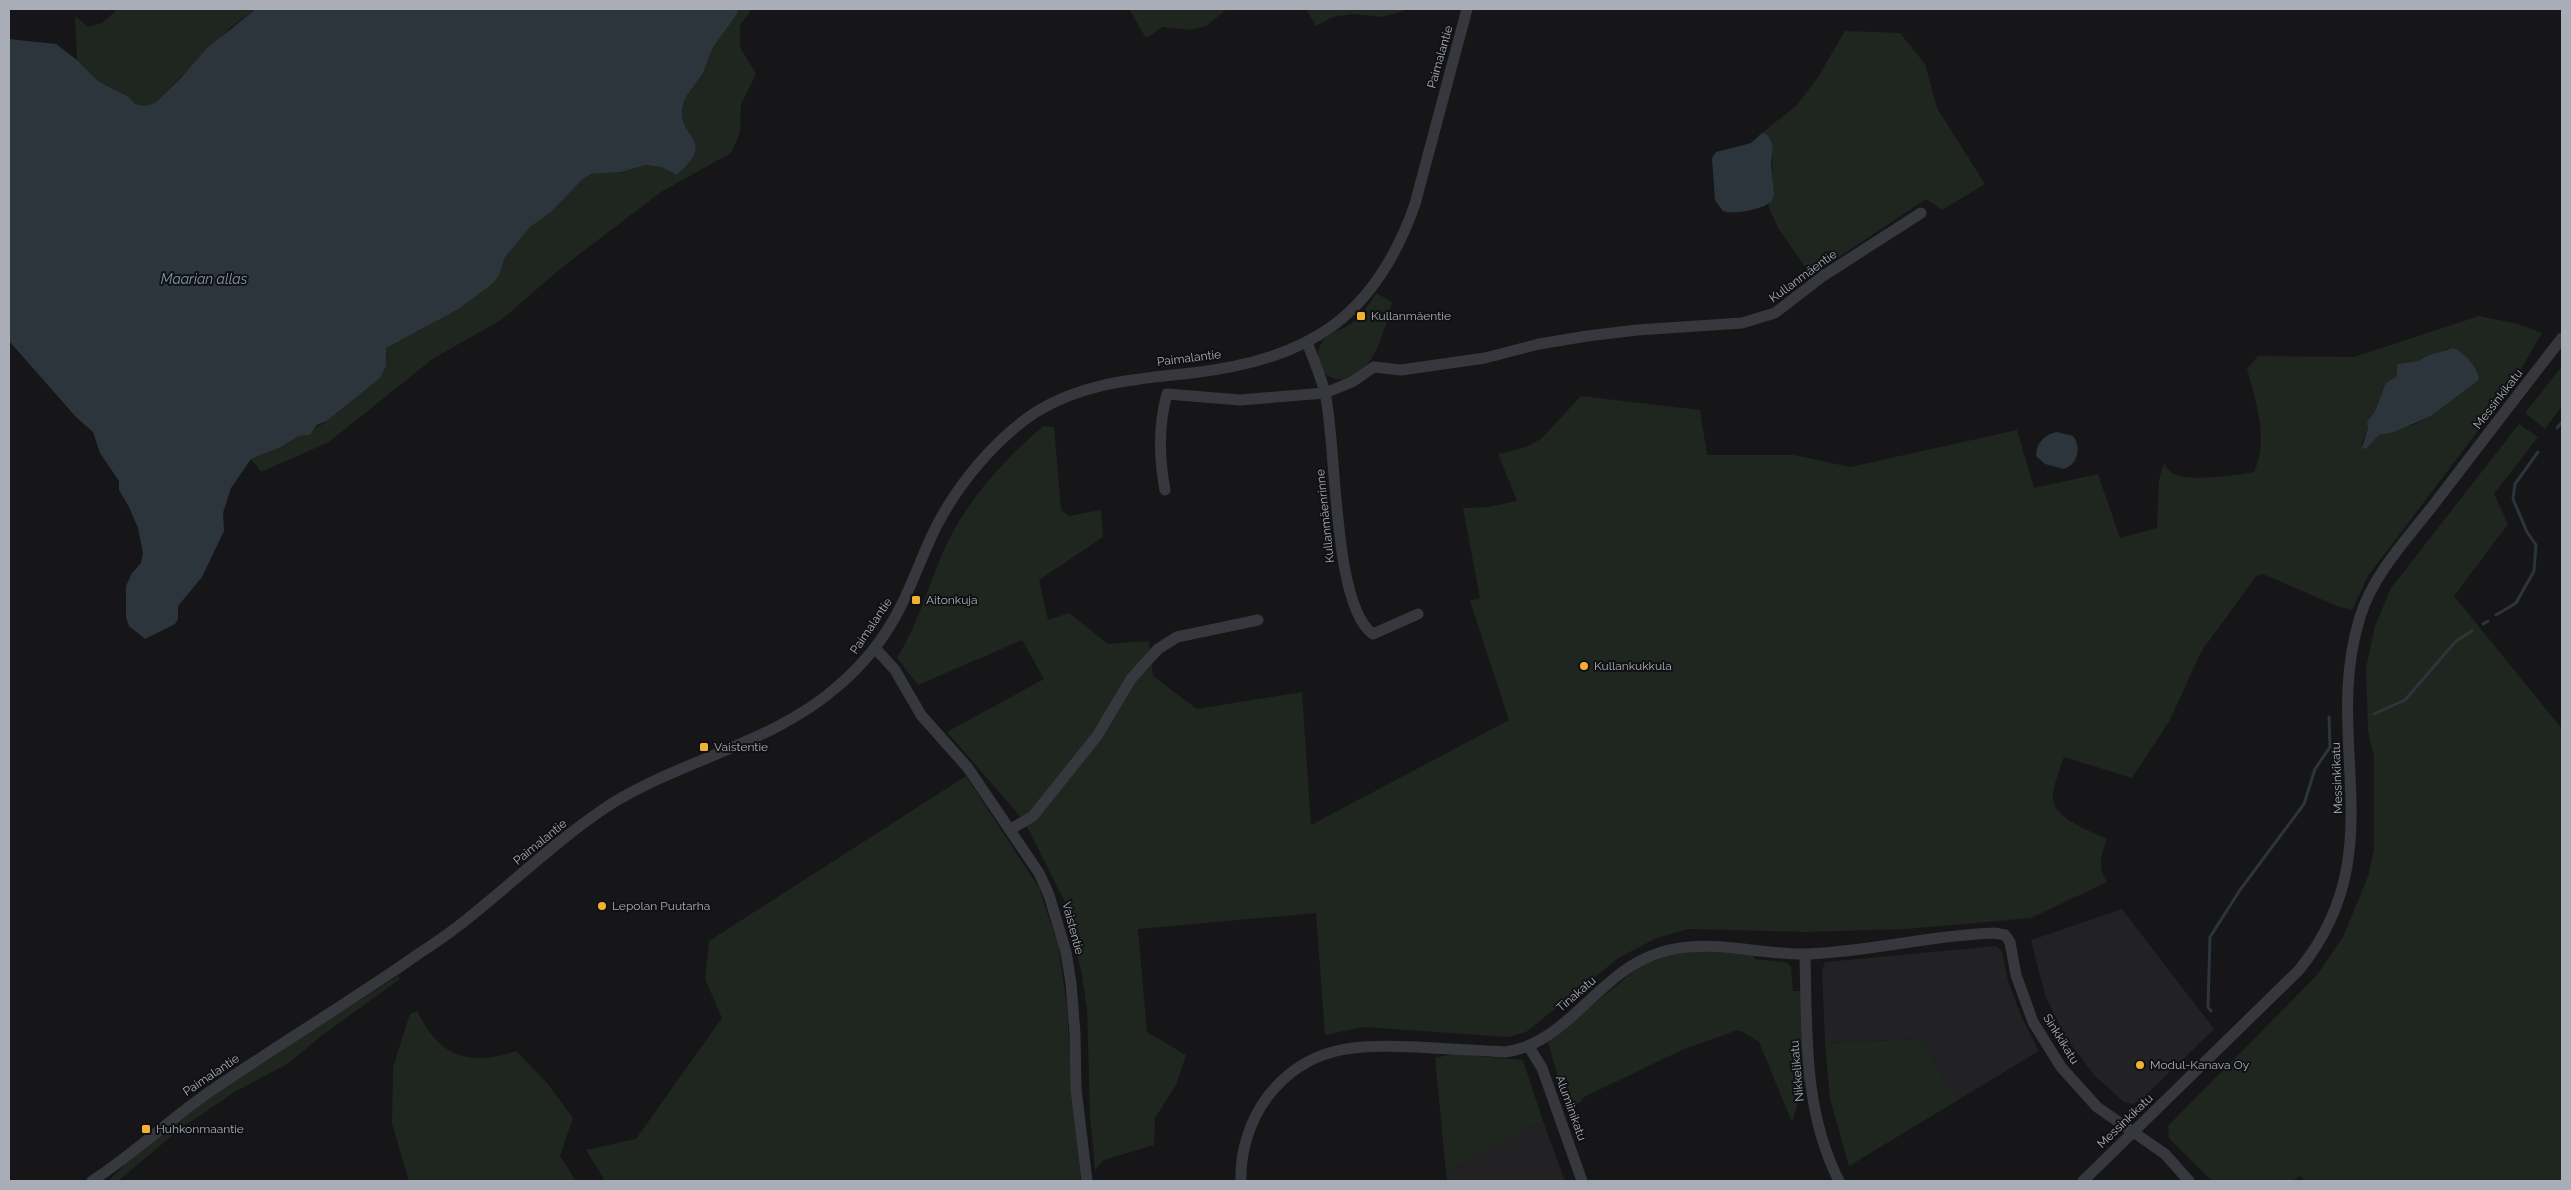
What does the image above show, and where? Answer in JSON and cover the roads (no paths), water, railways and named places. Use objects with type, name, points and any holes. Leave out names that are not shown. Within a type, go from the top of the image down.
[{"type":"street","name":"Paimalantie","points":[[92,1181],[208,1092],[430,947],[609,806],[659,779],[794,717],[835,689],[875,648],[903,603],[934,530],[954,497],[996,447],[1031,415],[1064,397],[1096,386],[1256,362],[1279,355],[1307,342],[1336,325],[1359,304],[1377,280],[1405,234],[1415,204],[1467,9]]},
{"type":"street","name":"Kullanmäentie","points":[[1165,490],[1161,416],[1166,394],[1240,400],[1325,393],[1352,382],[1374,367],[1401,370],[1485,358],[1540,344],[1587,336],[1637,330],[1733,324],[1760,319],[1775,313],[1823,276],[1921,213]]},
{"type":"street","name":"Messinkikatu","points":[[2082,1181],[2294,975],[2320,941],[2340,897],[2351,844],[2353,802],[2348,680],[2353,643],[2364,606],[2390,561],[2562,338]]},
{"type":"street","name":"Kullanmäenrinne","points":[[1307,342],[1325,393],[1344,567],[1358,616],[1367,630],[1373,634],[1418,614]]},
{"type":"street","points":[[1011,829],[1033,816],[1097,736],[1131,679],[1165,644],[1177,637],[1258,620]]},
{"type":"street","name":"Vaistentie","points":[[875,648],[895,670],[921,715],[968,768],[1011,829],[1042,880],[1058,918],[1066,952],[1076,1034],[1076,1090],[1087,1181]]},
{"type":"street","name":"Tinakatu","points":[[1241,1181],[1242,1156],[1256,1114],[1283,1080],[1318,1056],[1344,1048],[1372,1045],[1505,1052],[1529,1047],[1551,1033],[1621,972],[1640,960],[1659,953],[1701,946],[1805,954],[1990,933],[2004,935]]},
{"type":"street","name":"Sinkkikatu","points":[[2004,935],[2012,950],[2024,998],[2046,1045],[2085,1094],[2098,1107],[2165,1154],[2189,1181]]},
{"type":"street","name":"Nikkelikatu","points":[[1805,954],[1808,1072],[1817,1122],[1839,1181]]},
{"type":"street","name":"Alumiinikatu","points":[[1529,1047],[1542,1068],[1582,1181]]},
{"type":"water","name":"Maarian allas","points":[[256,9],[739,9],[713,48],[703,73],[684,102],[682,114],[684,124],[695,145],[695,152],[677,175],[661,167],[646,165],[621,172],[591,174],[582,180],[551,212],[530,227],[505,257],[499,275],[492,284],[457,310],[386,348],[386,366],[380,378],[327,421],[317,425],[310,435],[299,436],[279,448],[251,459],[231,488],[223,513],[224,531],[202,577],[178,606],[178,619],[175,624],[145,639],[129,626],[126,618],[126,586],[132,573],[141,563],[143,553],[138,528],[119,490],[119,481],[100,453],[93,432],[76,417],[9,341],[9,39],[56,44],[77,60],[98,81],[129,97],[135,104],[144,106],[155,103],[181,78],[207,48]]},
{"type":"water","points":[[1762,133],[1768,135],[1773,146],[1771,164],[1774,193],[1772,201],[1749,210],[1723,211],[1715,200],[1712,158],[1716,152],[1751,143]]},
{"type":"water","points":[[2453,348],[2470,361],[2477,371],[2479,380],[2431,416],[2394,432],[2379,435],[2366,449],[2362,448],[2368,428],[2367,422],[2375,411],[2385,384],[2397,376],[2397,364],[2418,361],[2429,355]]},
{"type":"water","points":[[2057,432],[2073,436],[2078,450],[2076,459],[2064,469],[2045,464],[2036,456],[2039,443],[2049,435]]},
{"type":"waterway","points":[[2557,428],[2562,422]]},
{"type":"waterway","points":[[2496,615],[2516,603],[2534,571],[2536,545],[2527,532],[2513,499],[2515,484],[2538,452]]},
{"type":"waterway","points":[[2483,624],[2488,621]]},
{"type":"waterway","points":[[2374,714],[2405,700],[2456,641],[2472,631]]},
{"type":"waterway","points":[[2211,1011],[2208,1007],[2210,937],[2240,890],[2304,804],[2315,769],[2330,747],[2329,717]]},
{"type":"place","name":"Kullanmäentie","points":[[1361,316]]},
{"type":"place","name":"Aitonkuja","points":[[916,600]]},
{"type":"place","name":"Kullankukkula","points":[[1584,666]]},
{"type":"place","name":"Vaistentie","points":[[704,747]]},
{"type":"place","name":"Lepolan Puutarha","points":[[602,906]]},
{"type":"place","name":"Modul-Kanava Oy","points":[[2140,1065]]},
{"type":"place","name":"Huhkonmaantie","points":[[146,1129]]}]
